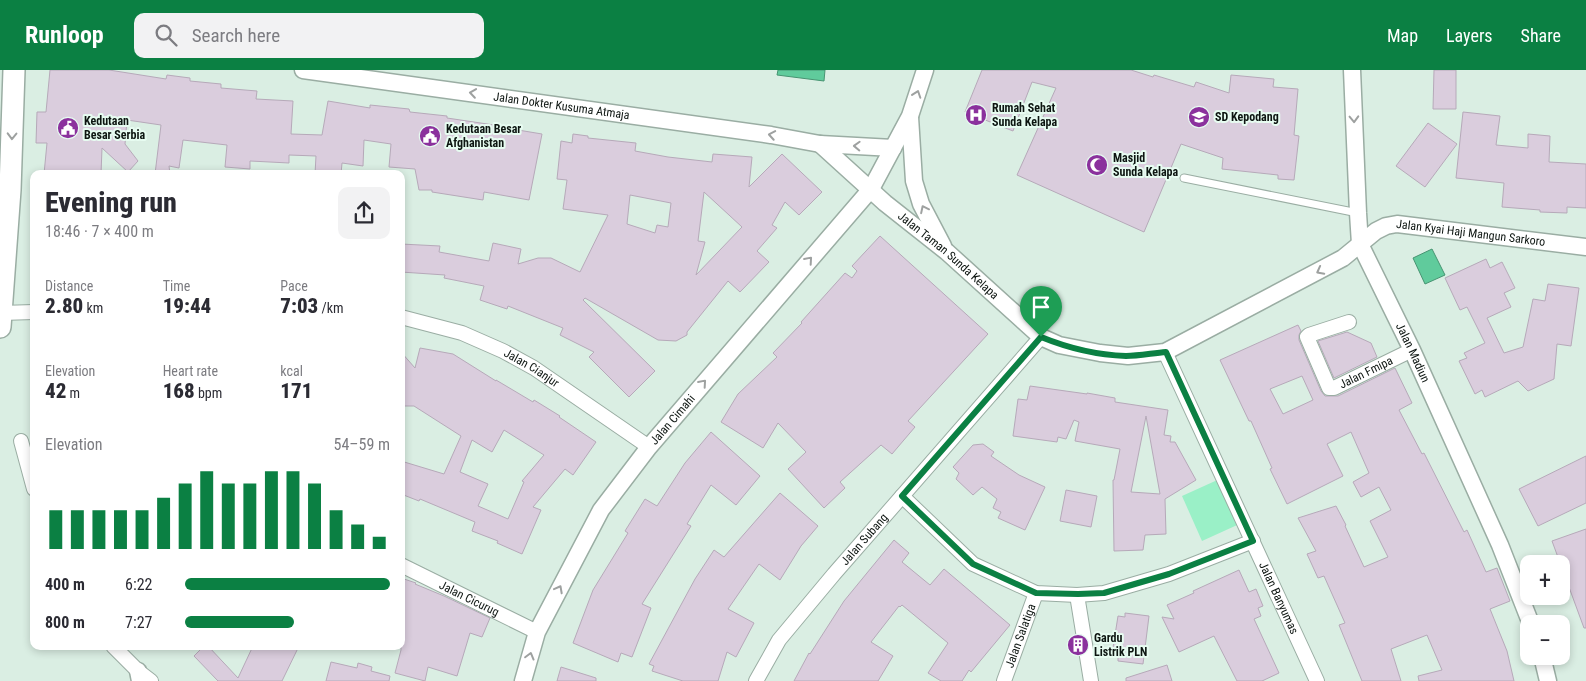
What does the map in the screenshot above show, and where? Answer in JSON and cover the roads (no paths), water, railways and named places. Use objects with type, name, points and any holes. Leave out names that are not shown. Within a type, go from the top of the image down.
[{"type":"main road","points":[[1,320],[10,190],[14,70]]},
{"type":"street","name":"Jalan Dokter Kusuma Atmaja","points":[[303,70],[771,135],[820,144],[893,148]]},
{"type":"street","points":[[820,144],[871,189],[910,116],[926,70]]},
{"type":"street","name":"Jalan Madiun","points":[[1352,70],[1360,244],[1412,350],[1500,545],[1527,615]]},
{"type":"street","points":[[910,116],[914,181],[921,204],[946,252]]},
{"type":"street","name":"Jalan Taman Sunda Kelapa","points":[[871,189],[885,203],[946,252],[1041,337],[1059,345],[1100,353],[1128,356],[1166,352],[1343,258],[1360,244]]},
{"type":"street","name":"Jalan Cimahi","points":[[523,681],[537,632],[601,510],[648,447],[871,189]]},
{"type":"street","name":"Jalan Kyai Haji Mangun Sarkoro","points":[[1360,244],[1386,226],[1397,224],[1586,247]]},
{"type":"street","points":[[1,320],[30,313]]},
{"type":"street","name":"Jalan Cianjur","points":[[405,318],[462,333],[503,351],[534,368],[648,447]]},
{"type":"street","name":"Jalan Fmipa","points":[[1349,322],[1307,337],[1329,388],[1334,388],[1412,350]]},
{"type":"street","name":"Jalan Subang","points":[[756,681],[779,640],[1041,337]]},
{"type":"street","name":"Jalan Banyumas","points":[[1166,352],[1317,681]]},
{"type":"street","points":[[21,441],[30,474]]},
{"type":"street","points":[[902,496],[973,564],[1036,593],[1104,593],[1169,574],[1253,541]]},
{"type":"street","name":"Jalan Cicurug","points":[[405,567],[537,632]]},
{"type":"street","name":"Jalan Salatiga","points":[[1004,681],[1036,593]]},
{"type":"street","points":[[1078,594],[1092,681]]},
{"type":"street","points":[[118,650],[143,678]]},
{"type":"street","points":[[1544,665],[1548,681]]},
{"type":"lane","points":[[1184,178],[1358,213]]},
{"type":"place","name":"Rumah Sehat Sunda Kelapa","points":[[976,115]]},
{"type":"place","name":"SD Kepodang","points":[[1199,117]]},
{"type":"place","name":"Kedutaan Besar Serbia","points":[[68,128]]},
{"type":"place","name":"Kedutaan Besar Afghanistan","points":[[430,136]]},
{"type":"place","name":"Masjid Sunda Kelapa","points":[[1097,165]]},
{"type":"place","name":"Gardu Listrik PLN","points":[[1078,645]]}]
